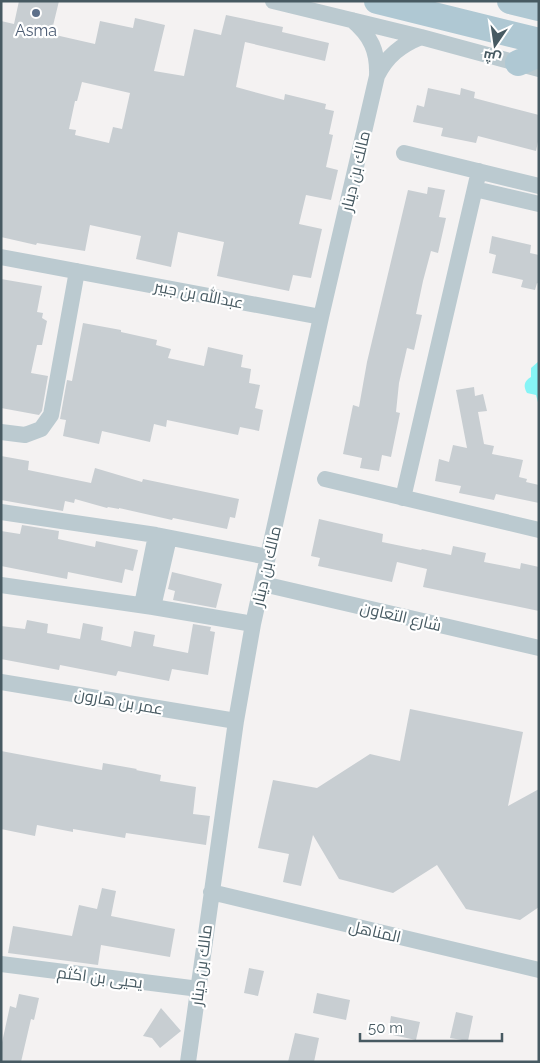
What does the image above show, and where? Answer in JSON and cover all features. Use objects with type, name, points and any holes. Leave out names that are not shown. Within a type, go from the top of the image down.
[{"type":"main road","points":[[377,1],[539,41]]},
{"type":"main road","points":[[510,1],[539,8]]},
{"type":"street","points":[[273,1],[532,62]]},
{"type":"street","name":"مالك بن دينار","points":[[188,1062],[236,721],[253,624],[377,76],[376,50],[370,38],[352,20]]},
{"type":"street","name":"مالك بن دينار","points":[[377,76],[390,55],[410,41],[421,37]]},
{"type":"street","points":[[404,153],[539,186]]},
{"type":"street","points":[[403,498],[479,171]]},
{"type":"street","points":[[475,189],[539,204]]},
{"type":"street","name":"عبدالله بن جبير","points":[[1,257],[321,317]]},
{"type":"street","points":[[1,432],[25,435],[41,429],[51,415],[76,271]]},
{"type":"street","points":[[325,479],[539,530]]},
{"type":"street","points":[[1,512],[162,536],[268,557]]},
{"type":"street","points":[[147,606],[162,536]]},
{"type":"street","name":"شارع التعاون","points":[[263,584],[539,648]]},
{"type":"street","points":[[1,585],[147,606],[253,624]]},
{"type":"street","name":"عمر بن هارون","points":[[1,682],[236,721]]},
{"type":"street","name":"المناهل","points":[[211,892],[539,970]]},
{"type":"street","name":"يحيى بن اكثم","points":[[1,964],[198,989]]},
{"type":"water","points":[[539,361],[539,406],[536,395],[527,393],[525,386],[527,380],[531,377],[531,368]]},
{"type":"building","points":[[19,1],[59,1],[51,34],[95,44],[100,21],[133,28],[135,18],[165,25],[154,71],[184,76],[194,29],[221,35],[226,15],[283,27],[282,32],[329,43],[325,61],[245,42],[236,87],[284,100],[285,94],[326,104],[325,109],[334,111],[329,134],[333,135],[326,167],[338,170],[331,200],[306,195],[299,224],[322,229],[311,278],[293,275],[289,291],[217,276],[224,242],[178,232],[171,267],[136,259],[141,236],[90,225],[85,251],[37,243],[36,245],[1,237],[1,21],[14,24]],"holes":[[[82,82],[130,93],[122,129],[113,127],[109,143],[75,135],[76,130],[69,129],[75,101],[77,101]]]},
{"type":"building","points":[[428,88],[460,95],[461,88],[475,92],[474,98],[539,115],[539,137],[536,151],[478,136],[476,143],[441,136],[443,128],[413,122],[417,105],[424,107]]},
{"type":"building","points":[[428,187],[445,190],[439,217],[446,218],[438,253],[431,251],[423,281],[416,314],[422,315],[414,350],[407,348],[399,383],[396,412],[400,413],[391,457],[382,455],[379,471],[360,468],[362,458],[343,454],[353,405],[359,407],[367,362],[408,190],[427,194]]},
{"type":"building","points":[[492,236],[531,245],[530,253],[539,255],[539,284],[537,283],[535,290],[521,287],[523,280],[492,273],[496,255],[489,253]]},
{"type":"building","points":[[1,279],[42,286],[37,312],[43,313],[42,318],[47,321],[42,345],[37,345],[31,373],[48,376],[42,411],[39,415],[1,408]]},
{"type":"building","points":[[83,323],[121,330],[121,332],[157,340],[156,345],[171,349],[168,358],[204,366],[208,347],[243,355],[241,367],[251,369],[249,383],[260,385],[255,408],[263,410],[259,431],[240,427],[238,435],[167,420],[166,427],[154,424],[150,442],[102,431],[99,444],[63,436],[66,420],[60,419],[67,380],[72,381]]},
{"type":"building","points":[[474,387],[475,396],[483,394],[487,411],[478,412],[484,444],[494,446],[492,454],[523,460],[519,477],[527,479],[526,482],[539,485],[539,503],[496,494],[494,500],[459,493],[461,486],[435,481],[439,459],[449,462],[453,445],[467,448],[456,390]]},
{"type":"building","points":[[1,456],[29,461],[28,470],[91,483],[95,468],[142,482],[143,479],[239,499],[235,518],[230,517],[227,529],[173,518],[172,520],[119,508],[107,508],[75,499],[74,503],[65,501],[63,511],[1,500]]},
{"type":"building","points":[[319,519],[383,534],[382,542],[451,555],[453,546],[486,553],[484,562],[520,569],[521,563],[539,567],[539,611],[423,587],[427,569],[397,562],[392,582],[318,566],[320,558],[311,556]]},
{"type":"building","points":[[22,525],[59,531],[58,539],[95,547],[96,541],[138,550],[133,571],[125,569],[122,583],[68,572],[67,579],[1,566],[1,531],[20,534]]},
{"type":"building","points":[[172,572],[222,584],[216,608],[173,600],[175,591],[168,589]]},
{"type":"building","points":[[27,620],[48,624],[47,633],[80,639],[83,623],[103,627],[101,640],[131,647],[134,631],[155,635],[153,646],[188,653],[193,624],[211,627],[210,631],[215,632],[208,675],[172,669],[169,681],[118,671],[116,676],[60,665],[59,670],[1,659],[1,626],[25,629]]},
{"type":"building","points":[[410,709],[523,732],[508,806],[539,789],[539,907],[520,920],[466,909],[437,865],[393,893],[339,879],[313,835],[301,886],[283,882],[289,854],[258,848],[273,780],[317,788],[370,754],[400,761]]},
{"type":"building","points":[[1,751],[102,770],[103,763],[137,769],[161,775],[160,781],[196,787],[193,814],[210,816],[206,845],[126,833],[125,838],[73,829],[73,832],[37,825],[35,836],[1,829]]},
{"type":"building","points":[[102,888],[116,891],[111,916],[175,929],[170,957],[101,945],[98,965],[8,953],[13,926],[72,936],[79,905],[97,909]]},
{"type":"building","points":[[249,968],[264,971],[258,996],[244,993]]},
{"type":"building","points":[[317,993],[350,1000],[346,1020],[313,1013]]},
{"type":"building","points":[[19,994],[39,998],[34,1020],[31,1019],[21,1062],[1,1062],[1,1047],[10,1006],[16,1008]]},
{"type":"building","points":[[161,1008],[181,1031],[160,1048],[152,1038],[143,1036]]},
{"type":"building","points":[[456,1012],[473,1016],[468,1041],[450,1038]]},
{"type":"building","points":[[391,1016],[420,1022],[416,1040],[388,1034]]},
{"type":"building","points":[[295,1033],[319,1038],[314,1062],[288,1062]]},
{"type":"place","name":"Asma","points":[[36,13]]}]
